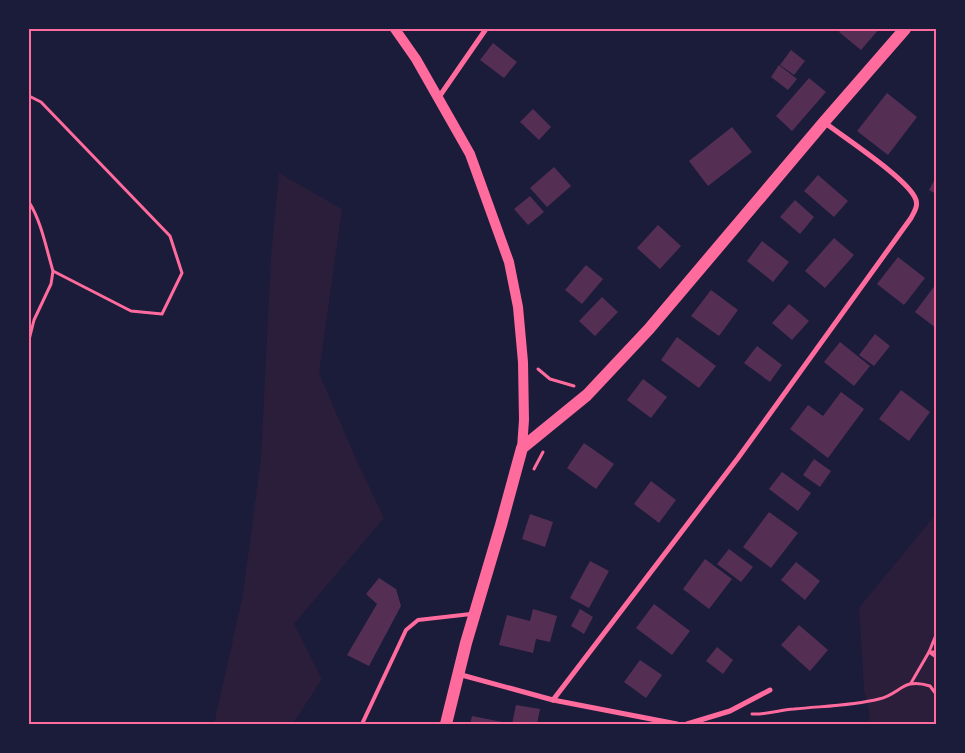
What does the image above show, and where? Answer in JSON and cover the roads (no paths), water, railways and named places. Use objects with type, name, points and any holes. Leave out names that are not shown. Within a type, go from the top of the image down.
[{"type":"main road","points":[[395,29],[439,97],[470,154],[497,227],[514,285],[523,362],[524,420],[522,448],[457,674],[446,724]]},
{"type":"main road","points":[[522,448],[587,395],[642,336],[905,29]]},
{"type":"street","points":[[439,97],[486,29]]},
{"type":"street","points":[[553,700],[738,458],[911,218],[917,207],[916,198],[906,186],[886,168],[824,122]]},
{"type":"street","points":[[457,674],[553,700],[677,724]]},
{"type":"street","points":[[687,724],[730,711],[770,690]]},
{"type":"lane","points":[[362,724],[406,630],[418,620],[474,613]]}]
